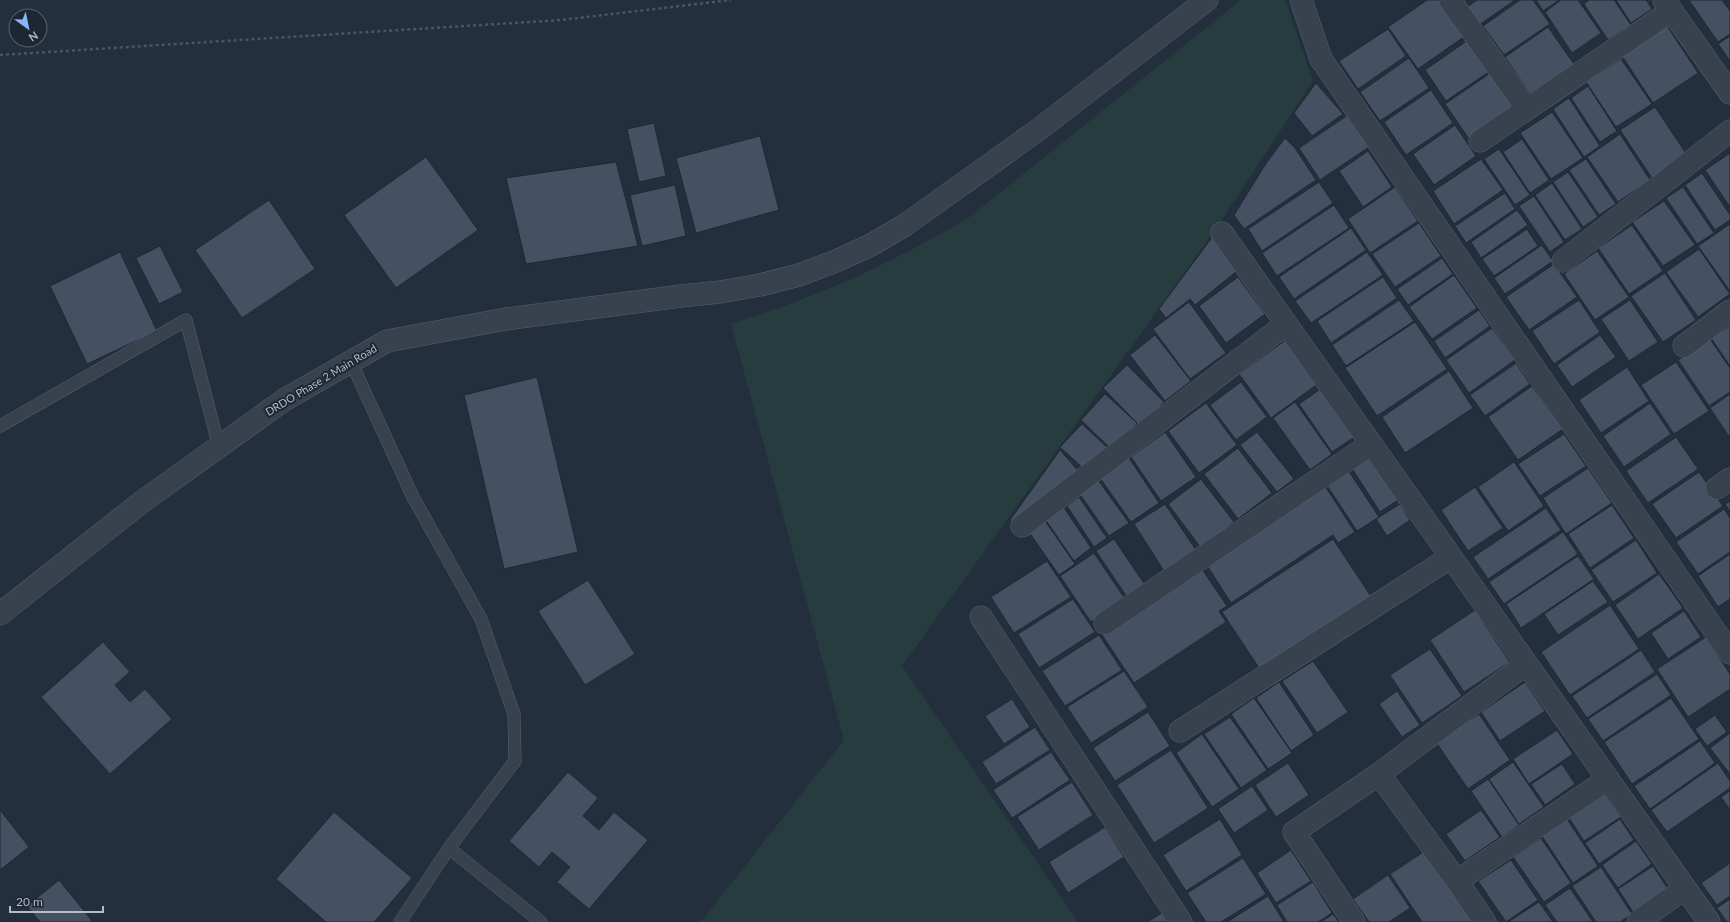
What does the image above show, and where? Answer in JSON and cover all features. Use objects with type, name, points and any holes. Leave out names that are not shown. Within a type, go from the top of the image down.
[{"type":"street","name":"DRDO Phase 2 Main Road","points":[[0,614],[143,501],[284,400],[388,341],[506,319],[720,292],[760,285],[799,275],[836,261],[872,245],[905,225],[1038,130],[1208,0]]},
{"type":"street","points":[[1301,0],[1321,59],[1730,653]]},
{"type":"street","points":[[1450,0],[1528,109]]},
{"type":"street","points":[[1480,142],[1528,109],[1668,5],[1730,94]]},
{"type":"street","points":[[1563,261],[1730,131]]},
{"type":"street","points":[[1222,233],[1709,922]]},
{"type":"street","points":[[1684,346],[1730,311]]},
{"type":"street","points":[[1022,526],[1286,324]]},
{"type":"street","points":[[1105,624],[1371,444]]},
{"type":"street","points":[[1180,731],[1451,557]]},
{"type":"street","points":[[981,617],[1181,922]]},
{"type":"street","points":[[1354,922],[1294,832],[1379,774],[1526,664]]},
{"type":"street","points":[[1379,774],[1485,922]]},
{"type":"street","points":[[1457,881],[1608,779]]},
{"type":"street","points":[[1638,922],[1685,888]]},
{"type":"lane","points":[[0,426],[186,320],[219,447]]},
{"type":"lane","points":[[352,362],[413,497],[481,619],[514,714],[515,761],[449,848],[400,922]]},
{"type":"lane","points":[[449,848],[541,922]]},
{"type":"path","points":[[0,56],[561,20],[731,0]]},
{"type":"green space","points":[[1241,0],[1285,0],[1313,81],[1218,226],[902,666],[1078,922],[701,922],[844,740],[731,324],[793,303],[854,278],[911,250],[967,219]]},
{"type":"building","points":[[1427,0],[1445,0],[1468,34],[1418,69],[1388,27]]},
{"type":"building","points":[[1477,0],[1515,0],[1479,25],[1467,7]]},
{"type":"building","points":[[1520,0],[1533,0],[1550,24],[1504,55],[1483,26]]},
{"type":"building","points":[[1536,0],[1559,0],[1543,11]]},
{"type":"building","points":[[1561,0],[1578,0],[1601,33],[1572,53],[1545,12]]},
{"type":"building","points":[[1589,0],[1614,0],[1631,25],[1608,40],[1584,4]]},
{"type":"building","points":[[1616,0],[1646,0],[1652,9],[1631,23]]},
{"type":"building","points":[[1689,0],[1722,0],[1730,11],[1730,34],[1718,42]]},
{"type":"building","points":[[1667,26],[1698,73],[1653,103],[1622,56]]},
{"type":"building","points":[[1548,27],[1574,64],[1530,94],[1505,57]]},
{"type":"building","points":[[1388,29],[1406,56],[1358,89],[1339,61]]},
{"type":"building","points":[[1730,36],[1730,61],[1718,44]]},
{"type":"building","points":[[1468,40],[1490,71],[1446,101],[1425,70]]},
{"type":"building","points":[[1409,58],[1429,88],[1380,121],[1360,92]]},
{"type":"building","points":[[1621,59],[1652,104],[1616,127],[1586,82]]},
{"type":"building","points":[[1492,72],[1515,107],[1469,139],[1445,104]]},
{"type":"building","points":[[1316,83],[1343,114],[1312,136],[1294,113]]},
{"type":"building","points":[[1588,86],[1617,131],[1600,142],[1571,98]]},
{"type":"building","points":[[1431,90],[1453,123],[1406,155],[1384,122]]},
{"type":"building","points":[[1569,98],[1600,146],[1584,157],[1553,109]]},
{"type":"building","points":[[1655,107],[1687,155],[1652,178],[1620,130]]},
{"type":"building","points":[[1552,112],[1583,158],[1551,179],[1520,133]]},
{"type":"building","points":[[1348,115],[1369,147],[1320,180],[1299,148]]},
{"type":"building","points":[[654,123],[666,176],[639,182],[627,129]]},
{"type":"building","points":[[1455,125],[1476,156],[1434,185],[1413,154]]},
{"type":"building","points":[[1620,134],[1650,180],[1618,202],[1587,157]]},
{"type":"building","points":[[760,136],[779,210],[696,233],[676,158]]},
{"type":"building","points":[[1285,138],[1295,148],[1316,180],[1244,229],[1234,215],[1267,162]]},
{"type":"building","points":[[1522,139],[1549,180],[1530,193],[1503,152]]},
{"type":"building","points":[[1499,149],[1530,195],[1515,205],[1484,159]]},
{"type":"building","points":[[1368,151],[1392,187],[1363,207],[1339,171]]},
{"type":"building","points":[[1730,153],[1730,207],[1705,170]]},
{"type":"building","points":[[426,157],[478,230],[396,288],[344,215]]},
{"type":"building","points":[[1481,159],[1503,190],[1454,224],[1433,191]]},
{"type":"building","points":[[1586,159],[1616,204],[1599,215],[1569,170]]},
{"type":"building","points":[[616,162],[638,246],[526,264],[506,178]]},
{"type":"building","points":[[1568,172],[1598,217],[1583,227],[1553,182]]},
{"type":"building","points":[[1702,173],[1730,215],[1730,220],[1715,230],[1685,185]]},
{"type":"building","points":[[1319,182],[1333,203],[1262,251],[1248,229]]},
{"type":"building","points":[[1552,183],[1582,229],[1565,240],[1535,195]]},
{"type":"building","points":[[675,185],[686,236],[642,246],[630,195]]},
{"type":"building","points":[[1395,187],[1418,221],[1370,253],[1348,219]]},
{"type":"building","points":[[1683,187],[1714,233],[1697,244],[1666,198]]},
{"type":"building","points":[[1505,193],[1515,209],[1466,243],[1455,226]]},
{"type":"building","points":[[1534,196],[1564,242],[1550,252],[1519,206]]},
{"type":"building","points":[[269,200],[315,269],[242,318],[195,250]]},
{"type":"building","points":[[1664,201],[1695,245],[1663,266],[1632,222]]},
{"type":"building","points":[[1334,205],[1349,228],[1277,276],[1262,253]]},
{"type":"building","points":[[1517,210],[1528,225],[1481,258],[1471,242]]},
{"type":"building","points":[[1419,223],[1441,256],[1395,287],[1372,254]]},
{"type":"building","points":[[1730,224],[1730,291],[1698,246]]},
{"type":"building","points":[[1632,225],[1663,271],[1629,294],[1598,248]]},
{"type":"building","points":[[1351,228],[1366,250],[1294,299],[1279,277]]},
{"type":"building","points":[[1527,229],[1538,246],[1494,276],[1482,259]]},
{"type":"building","points":[[1213,236],[1237,271],[1195,305],[1190,299],[1166,318],[1159,309]]},
{"type":"building","points":[[1542,245],[1553,261],[1505,294],[1494,278]]},
{"type":"building","points":[[160,246],[183,292],[159,304],[136,258]]},
{"type":"building","points":[[1699,249],[1730,294],[1698,317],[1666,272]]},
{"type":"building","points":[[1597,251],[1629,297],[1595,320],[1564,274]]},
{"type":"building","points":[[120,252],[157,331],[87,364],[50,286]]},
{"type":"building","points":[[1367,252],[1383,275],[1311,323],[1295,301]]},
{"type":"building","points":[[1442,258],[1453,274],[1408,305],[1397,289]]},
{"type":"building","points":[[1554,264],[1577,297],[1529,330],[1506,297]]},
{"type":"building","points":[[1665,273],[1696,320],[1663,342],[1631,296]]},
{"type":"building","points":[[1454,275],[1477,308],[1432,339],[1409,307]]},
{"type":"building","points":[[1238,277],[1265,314],[1226,343],[1199,306]]},
{"type":"building","points":[[1383,277],[1397,298],[1331,343],[1317,321]]},
{"type":"building","points":[[1399,300],[1414,321],[1346,366],[1332,345]]},
{"type":"building","points":[[1579,300],[1600,332],[1554,364],[1532,331]]},
{"type":"building","points":[[1630,300],[1658,342],[1629,361],[1601,319]]},
{"type":"building","points":[[1189,302],[1226,353],[1190,379],[1153,329]]},
{"type":"building","points":[[1479,310],[1490,326],[1445,358],[1434,341]]},
{"type":"building","points":[[1415,322],[1447,369],[1377,416],[1345,368]]},
{"type":"building","points":[[1730,326],[1730,366],[1711,338]]},
{"type":"building","points":[[1492,328],[1515,360],[1469,393],[1446,360]]},
{"type":"building","points":[[1155,335],[1191,381],[1165,401],[1130,355]]},
{"type":"building","points":[[1600,335],[1616,357],[1572,387],[1557,365]]},
{"type":"building","points":[[1287,339],[1319,383],[1271,418],[1239,374]]},
{"type":"building","points":[[1710,339],[1730,368],[1730,392],[1709,406],[1678,360]]},
{"type":"building","points":[[1676,362],[1709,411],[1674,434],[1641,385]]},
{"type":"building","points":[[1516,363],[1530,384],[1485,416],[1470,395]]},
{"type":"building","points":[[1127,365],[1164,402],[1140,426],[1103,388]]},
{"type":"building","points":[[1627,367],[1649,401],[1601,433],[1579,400]]},
{"type":"building","points":[[1449,371],[1473,408],[1405,453],[1382,417]]},
{"type":"building","points":[[537,377],[578,552],[504,569],[464,395]]},
{"type":"building","points":[[1241,382],[1267,417],[1236,440],[1210,405]]},
{"type":"building","points":[[1532,386],[1563,429],[1518,460],[1488,417]]},
{"type":"building","points":[[1322,388],[1356,436],[1332,452],[1299,404]]},
{"type":"building","points":[[1105,394],[1137,423],[1112,450],[1081,420]]},
{"type":"building","points":[[1730,394],[1730,438],[1710,408]]},
{"type":"building","points":[[1295,402],[1332,454],[1310,470],[1273,418]]},
{"type":"building","points":[[1206,403],[1237,445],[1199,473],[1168,431]]},
{"type":"building","points":[[1650,403],[1671,434],[1624,467],[1603,436]]},
{"type":"building","points":[[1082,424],[1108,448],[1086,471],[1060,447]]},
{"type":"building","points":[[1165,432],[1196,477],[1161,501],[1131,457]]},
{"type":"building","points":[[1257,432],[1294,479],[1277,492],[1240,445]]},
{"type":"building","points":[[1564,434],[1586,466],[1540,496],[1518,464]]},
{"type":"building","points":[[1676,437],[1698,469],[1648,503],[1626,471]]},
{"type":"building","points":[[1238,448],[1272,493],[1238,519],[1204,474]]},
{"type":"building","points":[[1060,450],[1081,474],[1019,526],[1010,520]]},
{"type":"building","points":[[1369,456],[1398,500],[1380,512],[1351,467]]},
{"type":"building","points":[[1129,458],[1159,503],[1131,522],[1100,478]]},
{"type":"building","points":[[1514,462],[1544,506],[1508,531],[1478,487]]},
{"type":"building","points":[[1588,468],[1612,503],[1566,534],[1543,498]]},
{"type":"building","points":[[1348,470],[1379,517],[1357,531],[1326,484]]},
{"type":"building","points":[[1699,472],[1723,506],[1676,538],[1652,504]]},
{"type":"building","points":[[1096,477],[1129,523],[1109,536],[1077,490]]},
{"type":"building","points":[[1201,479],[1234,522],[1201,548],[1168,504]]},
{"type":"building","points":[[1325,486],[1355,532],[1338,543],[1333,535],[1231,603],[1206,564]]},
{"type":"building","points":[[1475,487],[1503,528],[1468,551],[1441,510]]},
{"type":"building","points":[[1079,497],[1107,538],[1094,547],[1067,506]]},
{"type":"building","points":[[1730,501],[1730,512],[1725,504]]},
{"type":"building","points":[[1061,503],[1091,548],[1074,561],[1043,516]]},
{"type":"building","points":[[1165,504],[1196,550],[1164,571],[1134,524]]},
{"type":"building","points":[[1400,504],[1410,520],[1387,536],[1376,519]]},
{"type":"building","points":[[1612,505],[1634,538],[1590,568],[1568,534]]},
{"type":"building","points":[[1546,508],[1561,530],[1488,579],[1473,557]]},
{"type":"building","points":[[1724,509],[1730,518],[1730,552],[1698,574],[1676,542]]},
{"type":"building","points":[[1043,518],[1075,564],[1059,575],[1026,528]]},
{"type":"building","points":[[1563,532],[1578,554],[1504,604],[1489,582]]},
{"type":"building","points":[[1114,539],[1145,585],[1127,597],[1096,551]]},
{"type":"building","points":[[1333,539],[1374,601],[1263,674],[1222,612]]},
{"type":"building","points":[[1636,540],[1657,573],[1613,602],[1591,570]]},
{"type":"building","points":[[1094,553],[1125,599],[1091,622],[1060,576]]},
{"type":"building","points":[[1730,554],[1730,599],[1718,607],[1698,576]]},
{"type":"building","points":[[1578,556],[1594,579],[1521,628],[1506,604]]},
{"type":"building","points":[[1047,561],[1071,597],[1014,633],[991,597]]},
{"type":"building","points":[[1202,569],[1227,606],[1219,611],[1226,622],[1134,683],[1102,635]]},
{"type":"building","points":[[1659,574],[1683,608],[1638,639],[1615,605]]},
{"type":"building","points":[[588,580],[635,654],[585,685],[538,611]]},
{"type":"building","points":[[1593,581],[1608,602],[1558,635],[1544,614]]},
{"type":"building","points":[[1073,599],[1095,632],[1039,668],[1018,634]]},
{"type":"building","points":[[1610,605],[1639,649],[1570,695],[1541,652]]},
{"type":"building","points":[[1475,610],[1510,662],[1464,692],[1430,640]]},
{"type":"building","points":[[1684,611],[1701,637],[1668,659],[1651,633]]},
{"type":"building","points":[[1099,635],[1122,670],[1065,706],[1042,671]]},
{"type":"building","points":[[1706,637],[1730,674],[1730,689],[1688,717],[1657,669]]},
{"type":"building","points":[[103,642],[130,672],[115,685],[130,702],[145,689],[172,719],[110,774],[41,697]]},
{"type":"building","points":[[1430,649],[1462,696],[1422,723],[1390,675]]},
{"type":"building","points":[[1641,650],[1655,672],[1587,718],[1572,696]]},
{"type":"building","points":[[1313,661],[1348,712],[1317,733],[1282,681]]},
{"type":"building","points":[[1124,671],[1148,707],[1091,743],[1067,707]]},
{"type":"building","points":[[1657,674],[1671,695],[1603,741],[1588,719]]},
{"type":"building","points":[[1279,682],[1314,735],[1291,751],[1256,698]]},
{"type":"building","points":[[1525,682],[1545,711],[1500,741],[1481,712]]},
{"type":"building","points":[[1397,691],[1420,725],[1402,737],[1379,704]]},
{"type":"building","points":[[1254,698],[1292,753],[1268,769],[1231,714]]},
{"type":"building","points":[[1671,698],[1699,739],[1632,784],[1604,742]]},
{"type":"building","points":[[1012,699],[1030,727],[1004,744],[985,716]]},
{"type":"building","points":[[1148,712],[1170,746],[1115,781],[1093,748]]},
{"type":"building","points":[[1479,714],[1510,760],[1468,789],[1436,742]]},
{"type":"building","points":[[1715,715],[1727,732],[1707,746],[1695,729]]},
{"type":"building","points":[[1230,717],[1267,770],[1241,788],[1204,734]]},
{"type":"building","points":[[1035,727],[1050,750],[996,784],[982,762]]},
{"type":"building","points":[[1557,730],[1573,754],[1529,784],[1513,759]]},
{"type":"building","points":[[1730,733],[1730,774],[1710,748]]},
{"type":"building","points":[[1202,734],[1239,789],[1212,807],[1176,753]]},
{"type":"building","points":[[1700,741],[1715,763],[1650,809],[1634,786]]},
{"type":"building","points":[[1171,750],[1208,808],[1154,843],[1117,785]]},
{"type":"building","points":[[1051,752],[1070,780],[1012,818],[993,790]]},
{"type":"building","points":[[1513,762],[1544,807],[1519,824],[1489,779]]},
{"type":"building","points":[[1288,763],[1309,795],[1276,817],[1255,785]]},
{"type":"building","points":[[1718,763],[1730,781],[1730,788],[1667,832],[1651,810]]},
{"type":"building","points":[[1562,764],[1575,784],[1545,805],[1531,784]]},
{"type":"building","points":[[568,772],[598,798],[583,816],[599,830],[614,812],[648,840],[589,909],[557,882],[570,867],[552,852],[539,867],[509,841]]},
{"type":"building","points":[[1488,779],[1519,825],[1502,837],[1471,791]]},
{"type":"building","points":[[1072,782],[1093,815],[1039,850],[1017,817]]},
{"type":"building","points":[[1252,786],[1268,810],[1234,833],[1218,809]]},
{"type":"building","points":[[1730,791],[1730,810],[1721,797]]},
{"type":"building","points":[[1605,794],[1621,817],[1584,841],[1569,818]]},
{"type":"building","points":[[0,810],[29,847],[0,870]]},
{"type":"building","points":[[1481,810],[1500,837],[1465,861],[1446,834]]},
{"type":"building","points":[[334,812],[412,878],[374,922],[326,922],[276,879]]},
{"type":"building","points":[[1220,819],[1242,855],[1186,891],[1163,855]]},
{"type":"building","points":[[1567,819],[1598,866],[1573,883],[1542,836]]},
{"type":"building","points":[[1620,819],[1634,840],[1599,864],[1585,843]]},
{"type":"building","points":[[1105,827],[1124,857],[1068,893],[1049,862]]},
{"type":"building","points":[[1541,838],[1571,883],[1544,902],[1513,857]]},
{"type":"building","points":[[1636,841],[1652,864],[1618,888],[1602,865]]},
{"type":"building","points":[[1428,849],[1476,922],[1422,922],[1390,874]]},
{"type":"building","points":[[1291,850],[1311,881],[1276,903],[1257,873]]},
{"type":"building","points":[[1243,858],[1266,894],[1221,922],[1206,922],[1187,893]]},
{"type":"building","points":[[1511,860],[1538,900],[1506,922],[1478,881]]},
{"type":"building","points":[[1730,863],[1730,896],[1717,905],[1701,883]]},
{"type":"building","points":[[1653,866],[1668,889],[1633,912],[1618,889]]},
{"type":"building","points":[[1601,867],[1632,914],[1620,922],[1596,922],[1572,886]]},
{"type":"building","points":[[1388,875],[1410,908],[1389,922],[1369,922],[1353,899]]},
{"type":"building","points":[[59,880],[93,922],[40,922],[27,906]]},
{"type":"building","points":[[1313,882],[1332,913],[1318,922],[1287,922],[1277,905]]},
{"type":"building","points":[[1570,888],[1593,922],[1557,922],[1545,905]]},
{"type":"building","points":[[1268,896],[1284,922],[1227,922]]},
{"type":"building","points":[[1730,899],[1730,922],[1727,922],[1717,908]]},
{"type":"building","points":[[1539,902],[1553,922],[1508,922]]},
{"type":"building","points":[[1162,913],[1167,922],[1147,922]]},
{"type":"building","points":[[1333,914],[1339,922],[1321,922]]}]
